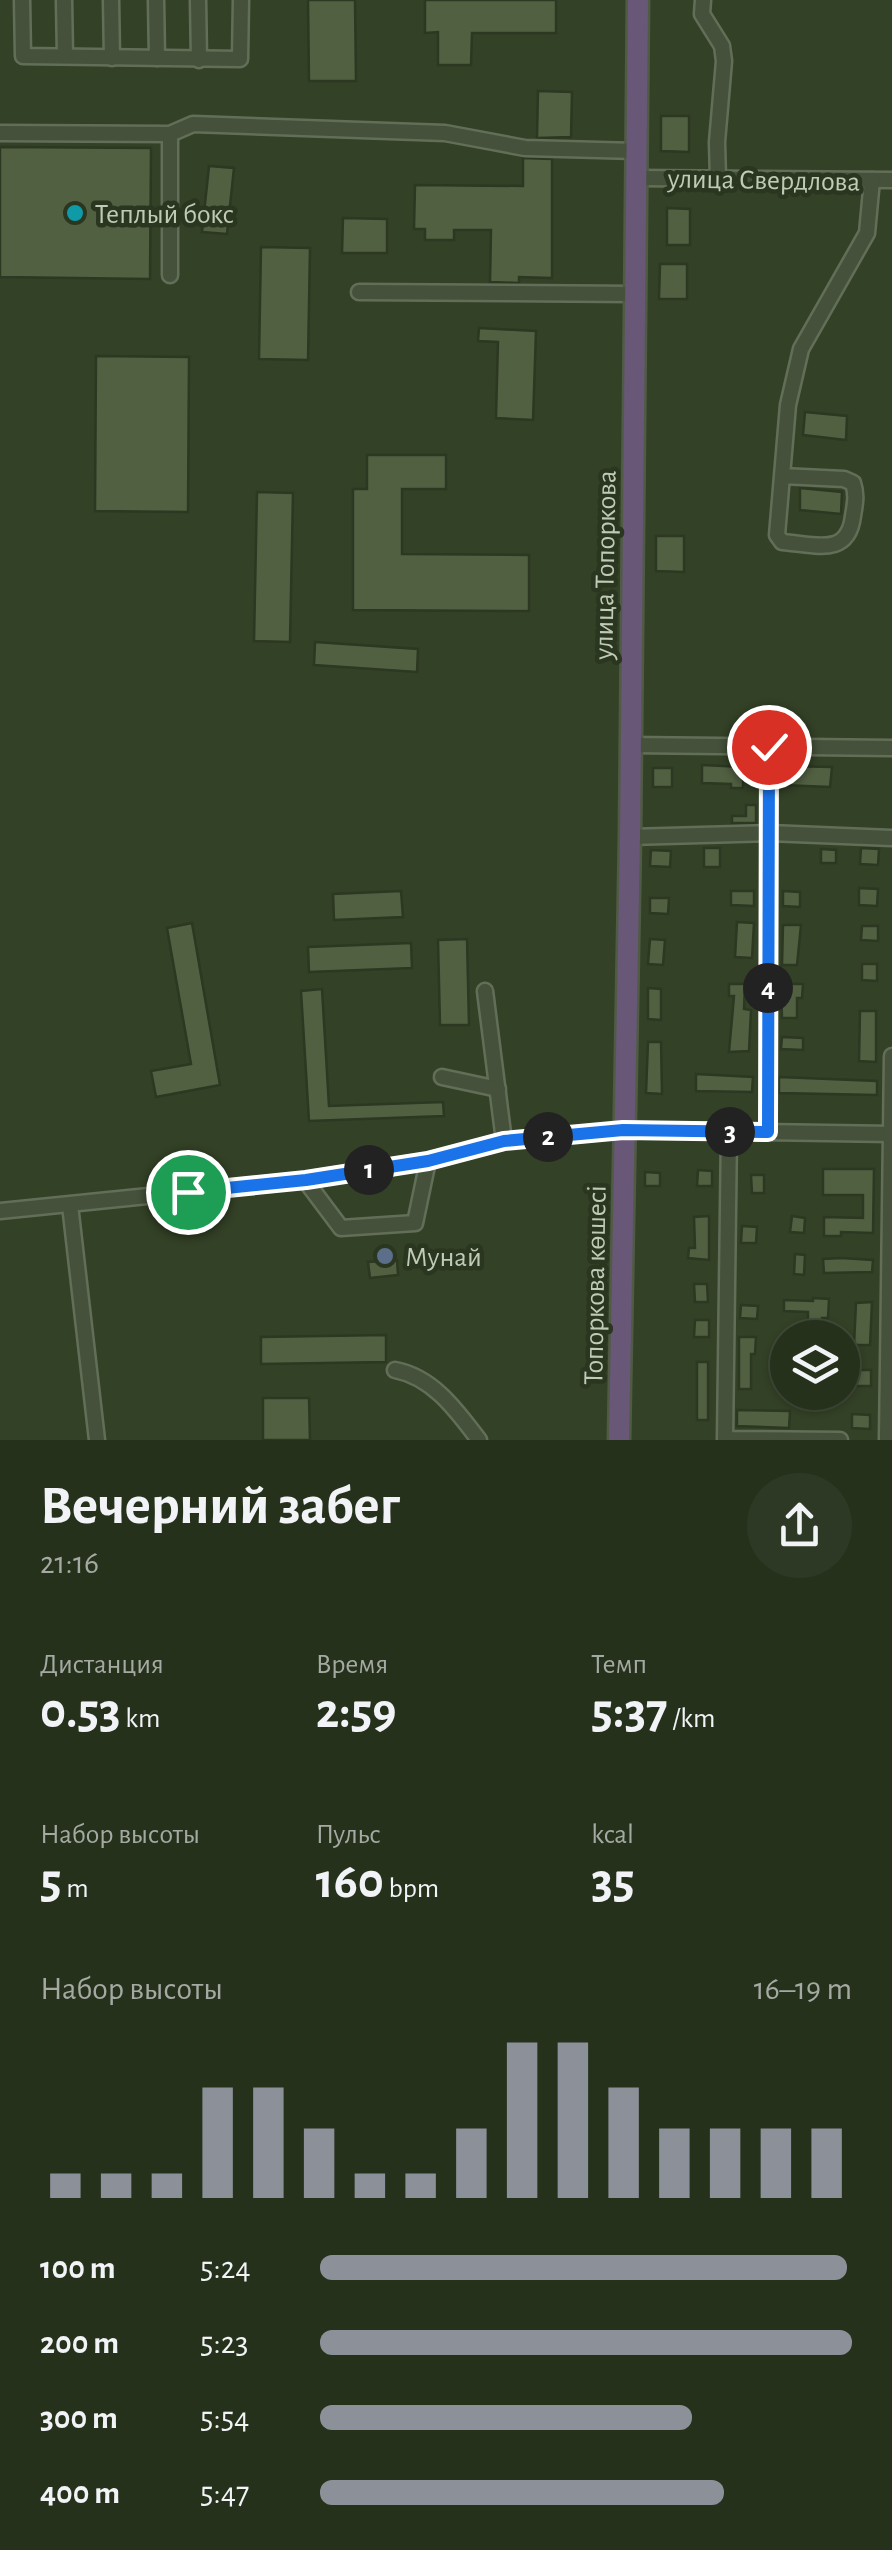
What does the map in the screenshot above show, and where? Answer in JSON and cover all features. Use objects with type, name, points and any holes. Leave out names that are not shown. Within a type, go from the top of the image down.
[{"type":"highway","name":"улица Топоркова","points":[[623,1130],[630,836],[638,0]]},
{"type":"highway","name":"Топоркова көшесі","points":[[619,1440],[623,1130]]},
{"type":"street","points":[[22,0],[22,56],[199,60],[240,59],[241,0]]},
{"type":"street","points":[[64,0],[65,56]]},
{"type":"street","points":[[111,0],[112,58]]},
{"type":"street","points":[[156,0],[156,58]]},
{"type":"street","points":[[198,0],[199,60]]},
{"type":"street","points":[[704,0],[702,14],[722,46],[724,61],[718,179]]},
{"type":"street","points":[[0,133],[170,134],[194,124],[445,133],[524,148],[636,151]]},
{"type":"street","points":[[170,134],[170,275]]},
{"type":"street","name":"улица Свердлова","points":[[636,178],[892,180]]},
{"type":"street","points":[[782,476],[844,479],[853,484],[856,492],[851,534],[835,546],[782,542],[777,535],[788,405],[801,349],[868,233],[872,180]]},
{"type":"street","points":[[358,292],[634,294]]},
{"type":"street","points":[[630,745],[892,748]]},
{"type":"street","points":[[768,1132],[769,747]]},
{"type":"street","points":[[630,836],[769,834],[892,838]]},
{"type":"street","points":[[485,991],[504,1141]]},
{"type":"street","points":[[887,1440],[892,1056]]},
{"type":"street","points":[[442,1076],[498,1090]]},
{"type":"street","points":[[0,1211],[306,1180],[428,1161],[504,1141],[623,1130],[891,1134]]},
{"type":"street","points":[[728,1132],[725,1439],[840,1440]]},
{"type":"street","points":[[306,1180],[340,1228],[415,1223],[428,1161]]},
{"type":"street","points":[[70,1205],[97,1440]]},
{"type":"street","points":[[395,1370],[431,1386],[479,1440]]},
{"type":"building","points":[[308,0],[355,0],[356,81],[309,81]]},
{"type":"building","points":[[425,0],[556,0],[556,33],[472,33],[471,65],[438,65],[438,32],[425,33]]},
{"type":"building","points":[[538,91],[572,92],[571,137],[537,138]]},
{"type":"building","points":[[661,116],[689,116],[689,152],[661,151]]},
{"type":"building","name":"Теплый бокс","points":[[0,147],[151,148],[150,279],[0,277]]},
{"type":"building","points":[[523,158],[552,159],[552,278],[519,277],[519,283],[490,282],[491,230],[454,230],[454,240],[425,240],[425,229],[414,229],[415,185],[523,186]]},
{"type":"building","points":[[209,166],[234,168],[227,234],[202,232]]},
{"type":"building","points":[[667,208],[690,209],[690,245],[667,245]]},
{"type":"building","points":[[343,218],[387,219],[387,253],[342,253]]},
{"type":"building","points":[[261,247],[310,248],[308,360],[259,359]]},
{"type":"building","points":[[660,264],[687,264],[687,299],[659,299]]},
{"type":"building","points":[[479,328],[536,331],[533,420],[496,418],[498,342],[478,341]]},
{"type":"building","points":[[96,356],[189,357],[188,512],[95,511]]},
{"type":"building","points":[[805,412],[847,416],[846,440],[803,435]]},
{"type":"building","points":[[367,455],[446,455],[446,489],[402,489],[402,554],[529,555],[529,611],[353,610],[353,489],[367,489]]},
{"type":"building","points":[[800,488],[842,492],[841,514],[800,510]]},
{"type":"building","points":[[257,492],[293,493],[290,642],[254,641]]},
{"type":"building","points":[[656,536],[684,536],[684,572],[656,571]]},
{"type":"building","points":[[315,642],[418,649],[417,672],[314,665]]},
{"type":"building","points":[[702,765],[743,767],[743,788],[702,783]]},
{"type":"building","points":[[783,766],[832,767],[830,787],[782,785]]},
{"type":"building","points":[[653,768],[672,768],[672,787],[653,787]]},
{"type":"building","points":[[746,805],[756,805],[756,823],[732,823],[732,816],[746,816]]},
{"type":"building","points":[[704,848],[720,848],[720,867],[704,867]]},
{"type":"building","points":[[861,848],[879,849],[878,865],[860,864]]},
{"type":"building","points":[[821,849],[836,850],[836,863],[821,863]]},
{"type":"building","points":[[651,850],[671,851],[670,867],[650,866]]},
{"type":"building","points":[[859,888],[878,889],[877,906],[859,905]]},
{"type":"building","points":[[401,891],[403,917],[334,920],[333,894]]},
{"type":"building","points":[[731,891],[754,891],[754,906],[731,905]]},
{"type":"building","points":[[783,891],[800,892],[800,907],[783,906]]},
{"type":"building","points":[[650,898],[669,898],[668,914],[650,913]]},
{"type":"building","points":[[737,922],[754,923],[752,958],[735,957]]},
{"type":"building","points":[[192,923],[220,1085],[156,1097],[151,1071],[191,1064],[167,928]]},
{"type":"building","points":[[783,925],[801,925],[797,965],[782,965]]},
{"type":"building","points":[[862,926],[878,926],[878,941],[861,940]]},
{"type":"building","points":[[467,939],[469,1025],[440,1025],[438,940]]},
{"type":"building","points":[[650,939],[665,940],[663,965],[648,964]]},
{"type":"building","points":[[411,943],[412,968],[309,972],[308,947]]},
{"type":"building","points":[[862,964],[877,964],[877,981],[862,980]]},
{"type":"building","points":[[729,984],[745,984],[744,1009],[751,1010],[749,1051],[729,1052],[734,996],[729,996]]},
{"type":"building","points":[[781,984],[803,984],[802,998],[797,998],[797,1018],[782,1018]]},
{"type":"building","points":[[648,988],[661,989],[661,1020],[648,1019]]},
{"type":"building","points":[[322,989],[329,1106],[443,1102],[444,1116],[309,1121],[301,991]]},
{"type":"building","points":[[860,1011],[876,1011],[876,1062],[859,1061]]},
{"type":"building","points":[[782,1037],[803,1038],[803,1050],[781,1049]]},
{"type":"building","points":[[648,1042],[661,1042],[662,1094],[646,1093]]},
{"type":"building","points":[[696,1074],[753,1077],[752,1092],[696,1091]]},
{"type":"building","points":[[779,1077],[877,1081],[877,1095],[779,1093]]},
{"type":"building","points":[[823,1169],[874,1169],[873,1233],[824,1236],[824,1217],[863,1218],[863,1195],[823,1195]]},
{"type":"building","points":[[698,1170],[712,1171],[712,1186],[697,1186]]},
{"type":"building","points":[[645,1172],[660,1173],[660,1186],[645,1186]]},
{"type":"building","points":[[751,1175],[764,1175],[764,1193],[752,1193]]},
{"type":"building","points":[[709,1216],[709,1260],[688,1258],[689,1248],[695,1248],[694,1217]]},
{"type":"building","points":[[792,1216],[805,1218],[804,1233],[790,1232]]},
{"type":"building","points":[[742,1226],[757,1227],[756,1243],[741,1243]]},
{"type":"building","points":[[795,1254],[805,1255],[804,1275],[794,1274]]},
{"type":"building","points":[[823,1259],[873,1260],[872,1272],[824,1273]]},
{"type":"building","points":[[397,1260],[398,1275],[370,1278],[368,1262]]},
{"type":"building","points":[[694,1284],[707,1284],[708,1302],[695,1302]]},
{"type":"building","points":[[829,1299],[828,1318],[808,1320],[808,1312],[784,1311],[784,1300]]},
{"type":"building","points":[[872,1302],[870,1345],[860,1345],[856,1303]]},
{"type":"building","points":[[741,1305],[758,1306],[757,1319],[740,1318]]},
{"type":"building","points":[[695,1320],[709,1320],[709,1337],[694,1337]]},
{"type":"building","points":[[386,1335],[386,1362],[261,1364],[261,1337]]},
{"type":"building","points":[[739,1337],[756,1337],[755,1354],[751,1354],[751,1389],[739,1389]]},
{"type":"building","points":[[697,1362],[708,1362],[708,1420],[697,1420]]},
{"type":"building","points":[[860,1370],[871,1370],[871,1386],[860,1386]]},
{"type":"building","points":[[263,1398],[309,1398],[310,1440],[263,1440]]},
{"type":"building","points":[[737,1410],[790,1411],[789,1428],[737,1426]]},
{"type":"building","points":[[852,1414],[870,1415],[870,1429],[852,1428]]},
{"type":"place","name":"Теплый бокс","points":[[75,213]]},
{"type":"place","name":"Мунай","points":[[385,1256]]},
{"type":"route","points":[[188,1192],[306,1180],[428,1161],[504,1141],[623,1130],[768,1132],[769,747]]}]
